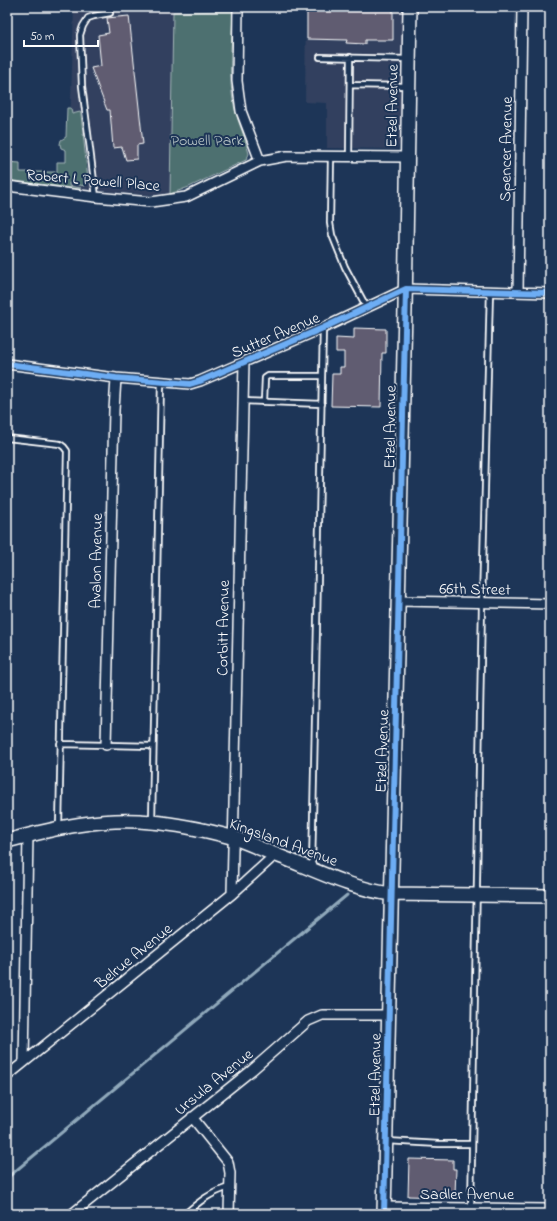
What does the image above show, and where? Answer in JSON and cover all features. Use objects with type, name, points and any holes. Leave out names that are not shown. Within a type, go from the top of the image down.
[{"type":"street","points":[[238,7],[237,80],[241,111],[260,161]]},
{"type":"street","name":"Etzel Avenue","points":[[384,1211],[406,289],[410,7]]},
{"type":"street","name":"Spencer Avenue","points":[[518,292],[522,7]]},
{"type":"street","name":"Robert L Powell Place","points":[[7,186],[152,202],[186,197],[260,161],[287,156],[407,157]]},
{"type":"street","name":"Sutter Avenue","points":[[7,364],[116,378],[180,384],[195,383],[323,328],[406,289],[550,293]]},
{"type":"street","name":"Corbitt Avenue","points":[[232,894],[232,838],[244,362]]},
{"type":"street","name":"Avalon Avenue","points":[[106,745],[116,378]]},
{"type":"street","name":"66th Street","points":[[399,601],[482,604],[550,604]]},
{"type":"street","name":"Kingsland Avenue","points":[[7,841],[80,824],[117,821],[152,822],[183,826],[232,838],[368,890],[391,894],[550,896]]},
{"type":"street","points":[[24,1062],[28,836]]},
{"type":"street","name":"Belrue Avenue","points":[[7,1076],[232,894],[276,854]]},
{"type":"street","name":"Ursula Avenue","points":[[72,1214],[252,1070],[308,1021],[322,1015],[388,1015]]},
{"type":"street","points":[[192,1117],[228,1162],[230,1173],[229,1214]]},
{"type":"street","name":"Sadler Avenue","points":[[384,1211],[471,1208],[526,1211],[550,1209]]},
{"type":"lane","points":[[96,197],[82,86],[80,35],[88,18],[110,13]]},
{"type":"lane","points":[[320,56],[409,59]]},
{"type":"lane","points":[[349,157],[350,57]]},
{"type":"lane","points":[[350,85],[408,86]]},
{"type":"lane","points":[[331,156],[330,223],[332,235],[366,308]]},
{"type":"lane","points":[[471,1208],[482,604],[490,291]]},
{"type":"lane","points":[[312,868],[323,328]]},
{"type":"lane","points":[[264,402],[265,378],[268,376],[322,376]]},
{"type":"lane","points":[[152,822],[161,382]]},
{"type":"lane","points":[[243,401],[322,404]]},
{"type":"lane","points":[[7,438],[60,444],[67,451],[59,829]]},
{"type":"lane","points":[[60,744],[153,746]]},
{"type":"lane","points":[[386,1141],[472,1144]]},
{"type":"lane","points":[[185,1214],[202,1199],[216,1191],[229,1187]]},
{"type":"path","points":[[7,142],[9,142],[9,7]]},
{"type":"shaded area","points":[[74,7],[173,7],[170,194],[146,195],[68,188]]},
{"type":"shaded area","points":[[306,7],[403,7],[400,144],[397,148],[327,148],[327,103],[305,102]]},
{"type":"green space","name":"Powell Park","points":[[233,11],[231,86],[235,110],[249,154],[246,160],[189,187],[170,194],[173,12]]},
{"type":"green space","points":[[67,108],[71,108],[72,114],[80,112],[81,114],[88,180],[85,186],[69,183],[69,186],[81,188],[79,189],[7,180],[7,162],[20,163],[20,172],[57,172],[57,162],[66,162],[66,150],[61,148],[60,144],[61,140],[66,137]]},
{"type":"building","points":[[307,7],[393,7],[393,40],[365,40],[365,44],[346,43],[347,40],[307,39]]},
{"type":"building","points":[[129,16],[143,144],[137,145],[137,159],[126,160],[122,147],[113,148],[110,110],[107,110],[91,68],[101,66],[98,35],[109,33],[107,18]]},
{"type":"building","points":[[354,328],[386,329],[386,353],[382,353],[381,407],[331,406],[332,374],[340,374],[340,367],[344,367],[344,352],[336,352],[336,338],[354,339]]},
{"type":"building","points":[[409,1159],[453,1160],[453,1169],[456,1169],[455,1194],[443,1194],[443,1197],[408,1196]]},
{"type":"waterway","points":[[7,1178],[347,895]]},
{"type":"cycle path","points":[[7,364],[116,378],[190,384],[323,328],[406,289],[550,293]]},
{"type":"cycle path","points":[[384,1214],[406,289]]}]
